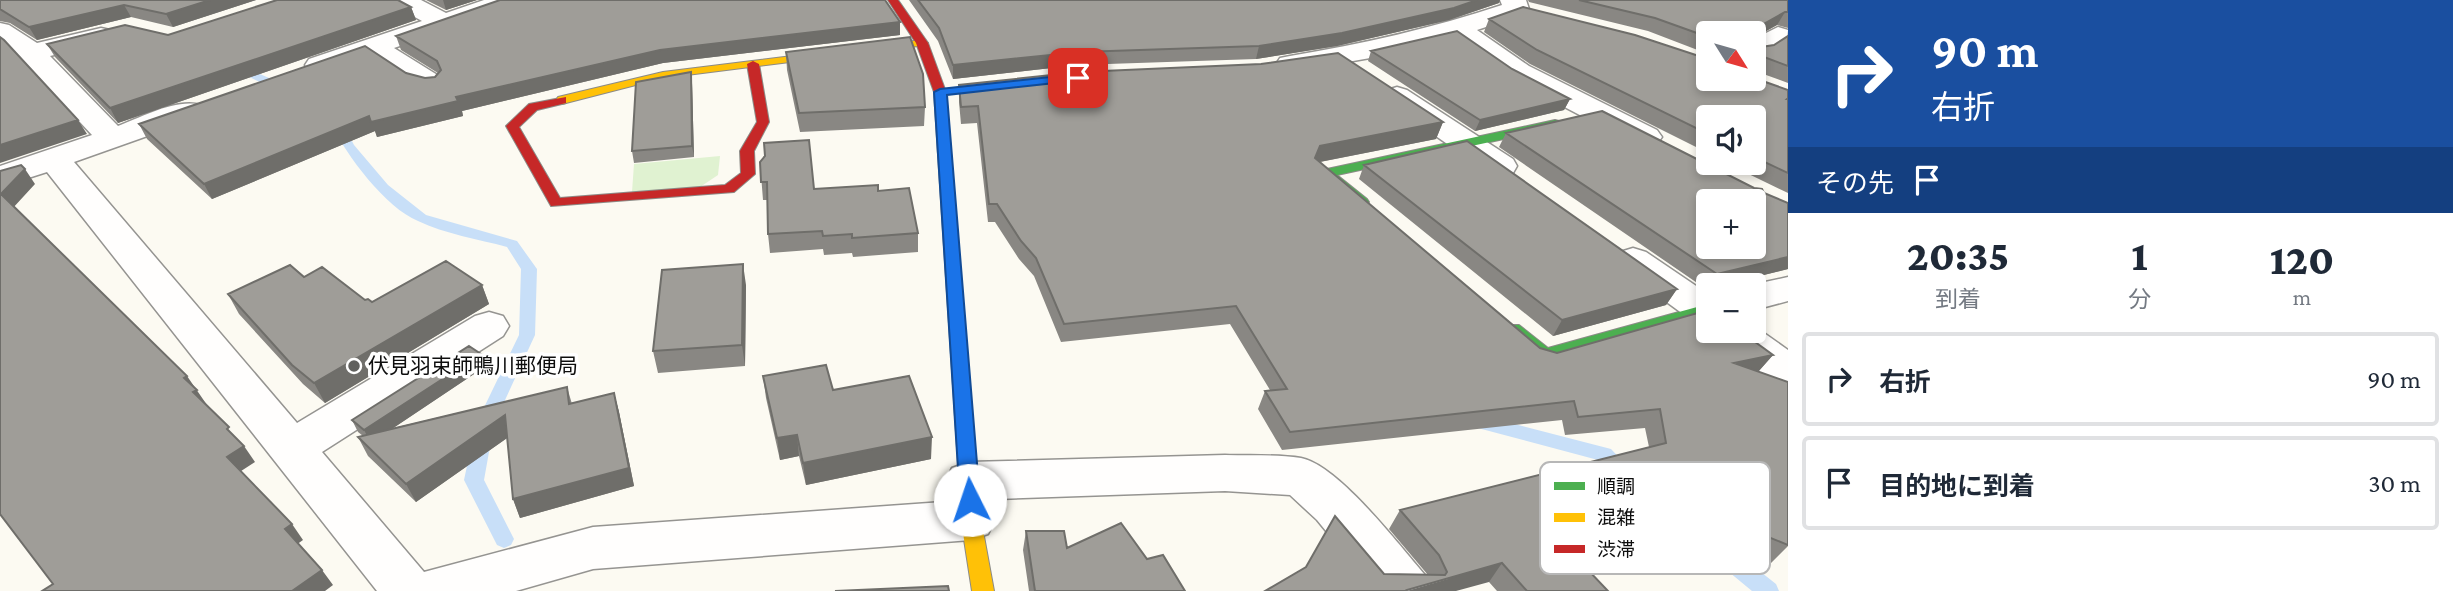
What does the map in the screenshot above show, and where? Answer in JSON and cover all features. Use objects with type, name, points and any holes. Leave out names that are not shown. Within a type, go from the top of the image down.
[{"type":"street","points":[[402,0],[443,22]]},
{"type":"street","points":[[293,75],[509,0]]},
{"type":"street","points":[[893,0],[954,91],[970,500],[983,591]]},
{"type":"street","points":[[1268,68],[1338,57],[1458,29],[1524,8]]},
{"type":"street","points":[[1458,29],[1519,72],[1670,149]]},
{"type":"street","points":[[0,31],[24,45],[112,138]]},
{"type":"street","points":[[31,53],[120,31]]},
{"type":"street","points":[[1766,42],[1778,35]]},
{"type":"street","points":[[753,64],[763,122],[747,151],[748,174],[729,189],[556,203],[512,126],[533,107],[663,75],[922,43]]},
{"type":"street","points":[[372,46],[429,82]]},
{"type":"street","points":[[1338,57],[1525,184]]},
{"type":"street","points":[[0,177],[216,102]]},
{"type":"street","points":[[1379,216],[1327,173],[1469,144],[1600,113]]},
{"type":"street","points":[[54,158],[408,591]]},
{"type":"street","points":[[1603,239],[1696,304]]},
{"type":"street","points":[[1766,295],[1788,289]]},
{"type":"street","points":[[1503,321],[1545,355],[1696,320]]},
{"type":"street","points":[[291,449],[488,326]]},
{"type":"street","points":[[1750,343],[1788,371]]},
{"type":"street","points":[[435,591],[593,548],[970,500],[1225,473],[1301,477],[1334,506],[1407,591]]},
{"type":"green space","points":[[720,156],[718,175],[700,187],[632,192],[634,164]]},
{"type":"building","points":[[0,0],[210,0],[166,14],[124,5],[29,27],[0,9]]},
{"type":"building","points":[[277,0],[398,0],[411,7],[110,108],[47,44],[125,25],[168,35]]},
{"type":"building","points":[[500,0],[885,0],[900,22],[660,50],[456,97],[458,101],[371,122],[369,116],[204,184],[139,124],[365,46],[406,73],[425,78],[435,77],[441,70],[437,61],[396,36]]},
{"type":"building","points":[[918,0],[1477,0],[1454,8],[1342,33],[1259,46],[1080,52],[953,65],[939,28]]},
{"type":"building","points":[[1579,0],[1788,0],[1788,12],[1766,23],[1696,21],[1696,33],[1655,18]]},
{"type":"building","points":[[1523,7],[1635,35],[1696,55],[1696,91],[1766,91],[1766,82],[1788,90],[1788,173],[1766,163],[1766,105],[1696,105],[1696,128],[1537,50],[1489,19]]},
{"type":"building","points":[[1457,31],[1512,69],[1570,99],[1480,120],[1371,51]]},
{"type":"building","points":[[1788,36],[1788,66],[1766,58],[1766,46],[1774,45]]},
{"type":"building","points":[[0,37],[4,40],[78,120],[0,145]]},
{"type":"building","points":[[910,37],[923,74],[925,107],[799,113],[786,52]]},
{"type":"building","points":[[1338,53],[1443,122],[1320,146],[1315,158],[1540,348],[1557,353],[1696,313],[1696,343],[1756,343],[1773,355],[1734,363],[1788,382],[1788,545],[1770,538],[1770,462],[1591,462],[1666,443],[1660,409],[1578,417],[1574,401],[1290,432],[1265,391],[1287,389],[1236,306],[1064,324],[1036,258],[1021,241],[997,204],[989,204],[978,106],[961,107],[959,85],[1080,72],[1261,64]]},
{"type":"building","points":[[691,72],[692,146],[632,151],[636,82]]},
{"type":"building","points":[[1602,111],[1696,159],[1696,175],[1728,175],[1754,188],[1762,189],[1696,189],[1696,259],[1766,259],[1766,194],[1788,203],[1788,257],[1716,273],[1506,133]]},
{"type":"building","points":[[809,140],[814,189],[878,185],[878,191],[909,188],[918,233],[852,238],[852,234],[823,236],[822,231],[768,234],[767,182],[761,182],[760,162],[765,156],[764,143]]},
{"type":"building","points":[[1467,141],[1677,289],[1562,320],[1364,165]]},
{"type":"building","points":[[21,165],[25,169],[1,194],[187,376],[184,378],[197,390],[193,392],[229,427],[227,429],[244,446],[227,457],[292,524],[285,529],[322,570],[292,591],[42,591],[53,584],[0,514],[0,171]]},
{"type":"building","points":[[446,261],[482,285],[314,383],[292,365],[228,294],[290,265],[304,277],[322,267],[365,300],[372,302]]},
{"type":"building","points":[[743,264],[742,345],[653,351],[662,270]]},
{"type":"building","points":[[469,346],[481,354],[364,430],[352,420]]},
{"type":"building","points":[[826,365],[833,390],[909,376],[932,437],[803,463],[797,435],[777,438],[763,376]]},
{"type":"building","points":[[567,387],[569,404],[614,393],[629,468],[513,499],[505,415],[406,484],[358,437]]},
{"type":"building","points":[[1540,475],[1540,574],[1592,574],[1608,591],[1527,591],[1502,563],[1408,591],[1265,591],[1306,567],[1335,516],[1384,574],[1445,575],[1447,572],[1439,555],[1400,510]]},
{"type":"building","points":[[1121,523],[1147,559],[1163,555],[1185,591],[1035,591],[1026,531],[1064,531],[1067,548]]},
{"type":"building","points":[[948,586],[949,591],[835,591]]},
{"type":"waterway","points":[[237,67],[286,90]]},
{"type":"waterway","points":[[338,125],[348,146],[383,188],[421,218],[512,244],[529,269],[527,335],[485,424],[474,480],[504,539]]},
{"type":"waterway","points":[[1480,422],[1604,454],[1613,462]]},
{"type":"waterway","points":[[1747,574],[1768,591]]},
{"type":"traffic: fast","points":[[1362,202],[1327,173],[1555,124]]},
{"type":"traffic: fast","points":[[1513,329],[1545,355],[1696,312]]},
{"type":"traffic: slow","points":[[562,100],[663,75],[922,43]]},
{"type":"traffic: slow","points":[[967,463],[971,520],[983,591]]},
{"type":"traffic: jam","points":[[893,0],[922,43],[940,92],[967,463]]},
{"type":"traffic: jam","points":[[562,100],[533,107],[512,126],[556,203],[729,189],[748,174],[747,151],[763,122],[753,64]]},
{"type":"place","name":"伏見羽束師鴨川郵便局","points":[[354,366]]},
{"type":"route","points":[[970,500],[940,92],[1078,78]]}]
